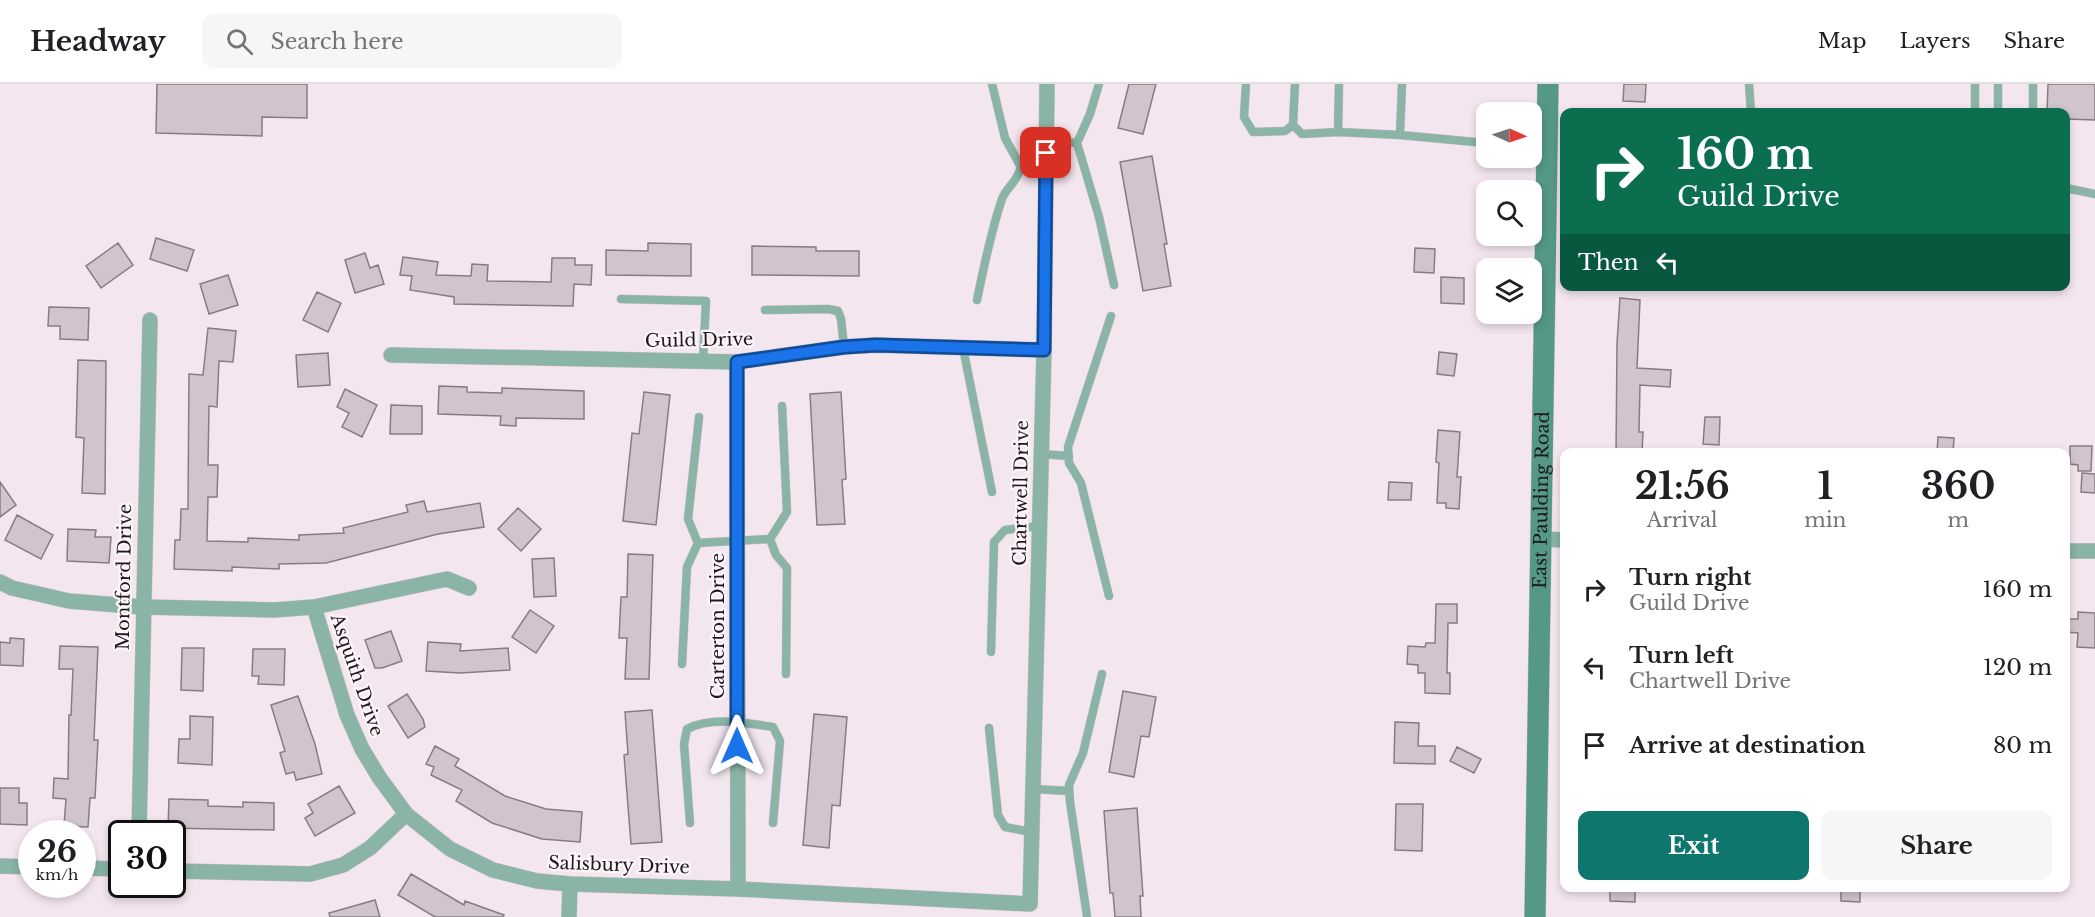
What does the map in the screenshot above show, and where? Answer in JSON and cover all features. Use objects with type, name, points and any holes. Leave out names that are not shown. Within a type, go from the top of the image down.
[{"type":"main road","name":"East Paulding Road","points":[[1542,132],[1548,84]]},
{"type":"main road","name":"East Paulding Road","points":[[1535,917],[1542,539],[1540,168]]},
{"type":"street","name":"Chartwell Drive","points":[[1030,904],[1044,350],[1047,84]]},
{"type":"street","name":"Montford Drive","points":[[139,820],[150,320]]},
{"type":"street","name":"Guild Drive","points":[[391,355],[737,362],[844,347],[898,345],[1044,350]]},
{"type":"street","name":"Carterton Drive","points":[[737,362],[738,889]]},
{"type":"street","points":[[1542,539],[1560,540]]},
{"type":"street","points":[[2070,551],[2095,551]]},
{"type":"street","points":[[0,582],[12,588],[69,601],[143,608],[274,610],[314,607],[447,579],[469,588]]},
{"type":"street","name":"Asquith Drive","points":[[314,607],[347,715],[362,749],[406,814]]},
{"type":"street","points":[[186,871],[310,874],[343,865],[370,848],[406,814]]},
{"type":"street","name":"Salisbury Drive","points":[[406,814],[450,849],[493,870],[537,881],[1030,904]]},
{"type":"street","points":[[0,866],[18,867]]},
{"type":"street","points":[[569,917],[570,884]]},
{"type":"lane","points":[[976,300],[997,214],[1004,195],[1018,178],[1021,167],[1005,138],[992,84]]},
{"type":"lane","points":[[1099,84],[1090,114],[1077,143],[1099,217],[1114,285]]},
{"type":"lane","points":[[1246,84],[1244,117],[1253,132],[1285,131],[1293,125]]},
{"type":"lane","points":[[1295,84],[1293,125],[1302,134],[1338,132],[1476,142]]},
{"type":"lane","points":[[1338,132],[1339,84]]},
{"type":"lane","points":[[1400,135],[1402,84]]},
{"type":"lane","points":[[1749,84],[1751,108]]},
{"type":"lane","points":[[1975,84],[1975,108]]},
{"type":"lane","points":[[1998,84],[1998,108]]},
{"type":"lane","points":[[2033,84],[2033,108]]},
{"type":"lane","points":[[1046,141],[1077,143]]},
{"type":"lane","points":[[1021,167],[1046,165]]},
{"type":"lane","points":[[2070,189],[2095,194]]},
{"type":"lane","points":[[621,299],[706,301],[703,361]]},
{"type":"lane","points":[[765,310],[828,309],[838,311],[842,319],[844,347]]},
{"type":"lane","points":[[1109,596],[1081,483],[1069,463],[1068,447],[1111,316]]},
{"type":"lane","points":[[963,348],[992,492]]},
{"type":"lane","points":[[770,539],[787,512],[782,406]]},
{"type":"lane","points":[[682,664],[687,567],[698,543],[688,519],[699,417]]},
{"type":"lane","points":[[1041,454],[1069,456]]},
{"type":"lane","points":[[991,652],[994,542],[1005,530],[1039,526]]},
{"type":"lane","points":[[698,543],[770,539]]},
{"type":"lane","points":[[770,539],[776,555],[787,568],[786,674]]},
{"type":"lane","points":[[1087,916],[1069,784],[1083,753],[1102,674]]},
{"type":"lane","points":[[690,823],[684,744],[687,729],[698,723],[737,722],[773,727],[780,741],[773,823]]},
{"type":"lane","points":[[989,728],[998,815],[1005,827],[1031,832]]},
{"type":"lane","points":[[1033,789],[1069,791]]},
{"type":"building","points":[[157,84],[307,84],[307,118],[262,117],[262,136],[156,133]]},
{"type":"building","points":[[1129,84],[1156,84],[1143,134],[1118,128]]},
{"type":"building","points":[[1624,84],[1646,84],[1645,102],[1623,101]]},
{"type":"building","points":[[2048,84],[2095,84],[2095,120],[2070,119],[2070,108],[2047,108]]},
{"type":"building","points":[[1152,156],[1167,244],[1164,244],[1171,286],[1143,291],[1120,162]]},
{"type":"building","points":[[156,238],[194,250],[187,271],[150,259]]},
{"type":"building","points":[[118,243],[133,265],[101,288],[86,266]]},
{"type":"building","points":[[648,243],[691,244],[691,276],[606,275],[606,250],[648,251]]},
{"type":"building","points":[[752,246],[816,247],[816,251],[859,251],[859,276],[752,275]]},
{"type":"building","points":[[1415,248],[1435,249],[1434,273],[1414,272]]},
{"type":"building","points":[[365,253],[370,268],[378,265],[384,284],[355,293],[345,260]]},
{"type":"building","points":[[403,257],[438,262],[436,275],[471,276],[472,264],[488,265],[487,281],[551,282],[552,258],[575,258],[575,265],[592,265],[591,285],[574,284],[573,306],[454,304],[454,297],[410,290],[412,276],[400,275]]},
{"type":"building","points":[[228,275],[238,305],[209,314],[200,284]]},
{"type":"building","points":[[1441,277],[1464,278],[1464,304],[1441,303]]},
{"type":"building","points":[[317,292],[341,303],[328,332],[303,320]]},
{"type":"building","points":[[1620,298],[1640,300],[1637,368],[1671,370],[1670,387],[1640,385],[1639,432],[1643,432],[1642,448],[1616,448],[1617,343]]},
{"type":"building","points":[[49,307],[89,308],[88,340],[60,339],[60,326],[48,326]]},
{"type":"building","points":[[208,328],[236,331],[233,362],[219,361],[217,407],[209,406],[208,465],[218,465],[217,497],[208,497],[207,541],[248,542],[248,538],[299,540],[299,535],[344,533],[343,528],[408,512],[406,505],[424,501],[427,512],[480,503],[484,527],[438,534],[326,563],[279,564],[279,569],[232,567],[232,571],[174,569],[175,540],[180,540],[181,509],[188,509],[189,374],[203,375]]},
{"type":"building","points":[[1439,352],[1457,354],[1454,376],[1437,374]]},
{"type":"building","points":[[328,353],[330,385],[298,387],[296,355]]},
{"type":"building","points":[[78,360],[106,361],[105,494],[82,493],[84,438],[76,437]]},
{"type":"building","points":[[439,386],[467,387],[467,392],[502,393],[502,388],[584,391],[584,419],[516,418],[516,426],[500,425],[501,416],[438,414]]},
{"type":"building","points":[[345,389],[377,405],[362,437],[342,427],[349,413],[337,407]]},
{"type":"building","points":[[644,392],[670,395],[656,525],[623,521],[632,433],[639,434]]},
{"type":"building","points":[[841,392],[846,479],[842,480],[845,524],[817,525],[810,394]]},
{"type":"building","points":[[391,405],[422,406],[422,434],[390,434]]},
{"type":"building","points":[[1705,417],[1720,417],[1719,445],[1703,444]]},
{"type":"building","points":[[1438,430],[1460,432],[1457,477],[1461,477],[1459,509],[1446,508],[1446,503],[1437,503]]},
{"type":"building","points":[[1938,437],[1954,438],[1953,448],[1937,448]]},
{"type":"building","points":[[2070,446],[2092,446],[2091,471],[2078,471],[2078,465],[2070,464]]},
{"type":"building","points":[[2082,473],[2095,474],[2095,493],[2081,492]]},
{"type":"building","points":[[0,482],[16,505],[0,517]]},
{"type":"building","points":[[1389,482],[1412,483],[1411,500],[1388,500]]},
{"type":"building","points":[[518,508],[541,529],[521,551],[498,529]]},
{"type":"building","points":[[17,515],[53,535],[41,559],[5,540]]},
{"type":"building","points":[[68,529],[96,530],[95,537],[111,537],[109,563],[67,561]]},
{"type":"building","points":[[628,554],[653,555],[649,679],[625,679],[627,638],[619,638],[621,597],[627,597]]},
{"type":"building","points":[[554,558],[556,596],[534,597],[532,559]]},
{"type":"building","points":[[1436,604],[1457,604],[1457,623],[1448,623],[1447,673],[1450,673],[1450,694],[1425,693],[1425,673],[1418,673],[1418,665],[1407,664],[1408,646],[1425,647],[1426,643],[1435,643]]},
{"type":"building","points":[[530,610],[554,626],[536,653],[512,637]]},
{"type":"building","points":[[2078,612],[2095,613],[2095,648],[2077,647],[2078,633],[2070,632],[2070,619],[2078,619]]},
{"type":"building","points":[[391,631],[402,661],[375,668],[365,640]]},
{"type":"building","points":[[10,638],[24,639],[23,666],[0,665],[0,642],[10,643]]},
{"type":"building","points":[[428,642],[461,644],[460,651],[508,648],[510,670],[460,673],[426,671]]},
{"type":"building","points":[[60,646],[98,647],[94,740],[98,740],[95,798],[90,798],[88,820],[64,820],[66,799],[53,798],[54,778],[68,779],[69,715],[71,715],[73,669],[59,669]]},
{"type":"building","points":[[182,648],[204,648],[203,691],[181,690]]},
{"type":"building","points":[[253,649],[285,649],[284,685],[258,684],[259,676],[252,676]]},
{"type":"building","points":[[1123,691],[1156,697],[1149,737],[1141,736],[1134,777],[1109,772]]},
{"type":"building","points":[[407,694],[423,719],[425,727],[408,738],[388,706]]},
{"type":"building","points":[[298,696],[315,744],[322,774],[296,780],[294,772],[286,774],[280,753],[285,751],[271,705]]},
{"type":"building","points":[[652,710],[662,842],[631,844],[624,755],[628,754],[625,712]]},
{"type":"building","points":[[814,714],[847,717],[840,806],[832,805],[829,848],[803,845]]},
{"type":"building","points":[[190,716],[213,717],[212,765],[178,763],[179,739],[190,739]]},
{"type":"building","points":[[1395,722],[1419,723],[1418,746],[1435,746],[1435,764],[1394,763]]},
{"type":"building","points":[[435,746],[459,759],[455,766],[505,796],[546,809],[582,812],[580,842],[542,839],[492,823],[456,801],[462,790],[431,775],[434,767],[426,764]]},
{"type":"building","points":[[1457,747],[1481,759],[1474,773],[1450,761]]},
{"type":"building","points":[[339,786],[355,813],[315,836],[305,818],[313,813],[308,804]]},
{"type":"building","points":[[0,788],[19,788],[19,803],[27,803],[27,820],[18,820],[18,825],[0,824]]},
{"type":"building","points":[[169,799],[208,800],[208,806],[243,807],[243,802],[274,803],[274,830],[186,828],[186,820],[168,820]]},
{"type":"building","points":[[1396,804],[1423,804],[1422,851],[1395,850]]},
{"type":"building","points":[[1137,808],[1143,896],[1140,896],[1141,917],[1115,917],[1113,893],[1110,893],[1104,811]]},
{"type":"building","points":[[411,874],[464,905],[465,901],[504,915],[503,917],[435,917],[398,895]]},
{"type":"building","points":[[1610,892],[1635,892],[1635,902],[1610,901]]},
{"type":"building","points":[[1841,892],[1860,892],[1860,902],[1841,901]]},
{"type":"building","points":[[375,900],[380,917],[330,917],[329,913]]},
{"type":"route","points":[[737,746],[737,362],[844,347],[876,345],[1044,350],[1046,153]]}]
